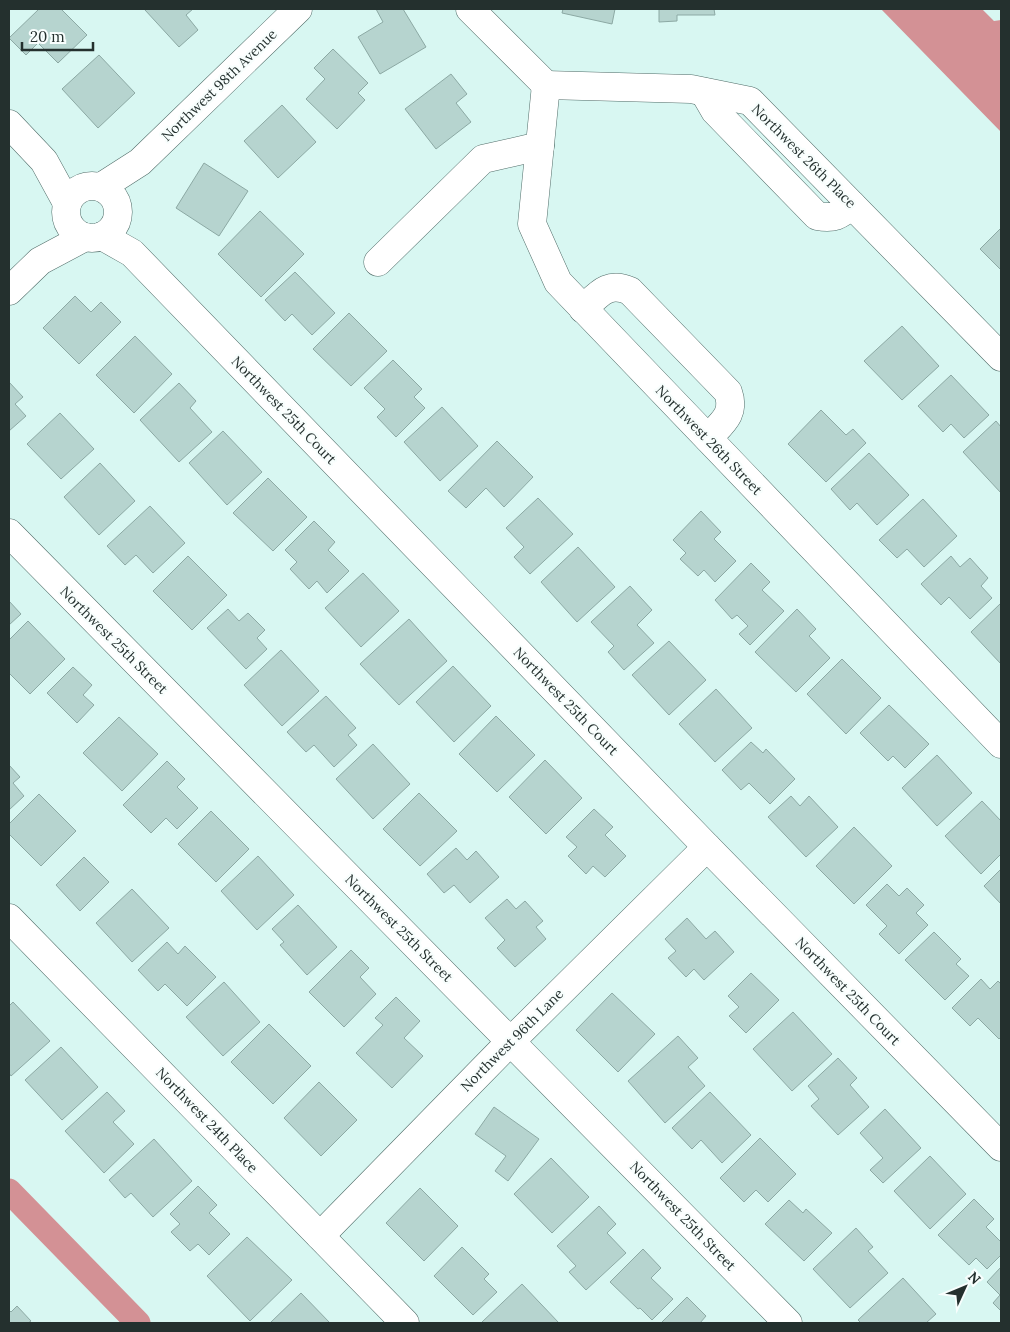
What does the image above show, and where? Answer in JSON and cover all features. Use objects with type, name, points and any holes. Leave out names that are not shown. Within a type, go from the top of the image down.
[{"type":"street","points":[[470,9],[546,85]]},
{"type":"street","name":"Northwest 98th Avenue","points":[[93,210],[289,12]]},
{"type":"street","name":"Northwest 26th Place","points":[[546,85],[691,89],[750,101],[1001,357]]},
{"type":"street","name":"Northwest 26th Street","points":[[546,85],[532,224],[558,282],[1001,744]]},
{"type":"street","points":[[9,124],[93,210],[9,291]]},
{"type":"street","points":[[378,262],[483,159],[540,146]]},
{"type":"street","name":"Northwest 25th Court","points":[[93,210],[132,253],[1001,1147]]},
{"type":"street","points":[[583,308],[600,293],[611,287],[620,287],[630,291],[728,392],[732,402],[729,414],[708,438]]},
{"type":"street","name":"Northwest 25th Street","points":[[9,533],[788,1323]]},
{"type":"street","name":"Northwest 96th Lane","points":[[320,1236],[511,1041],[707,846]]},
{"type":"street","name":"Northwest 24th Place","points":[[9,918],[405,1323]]},
{"type":"shaded area","points":[[881,9],[982,9],[994,21],[1001,20],[1001,132]]},
{"type":"building","points":[[39,9],[61,9],[87,35],[58,63],[38,43],[26,55],[9,38]]},
{"type":"building","points":[[193,9],[186,15],[198,30],[179,47],[145,10]]},
{"type":"building","points":[[376,9],[403,9],[426,47],[380,74],[358,37],[383,22]]},
{"type":"building","points":[[563,9],[615,9],[612,24],[562,13]]},
{"type":"building","points":[[659,9],[714,9],[715,15],[677,15],[677,21],[659,22]]},
{"type":"building","points":[[333,49],[368,83],[358,93],[365,100],[337,129],[306,99],[325,79],[314,68]]},
{"type":"building","points":[[99,55],[135,93],[98,128],[62,89]]},
{"type":"building","points":[[451,74],[467,94],[456,103],[471,122],[436,149],[405,109]]},
{"type":"building","points":[[282,105],[316,142],[278,178],[244,141]]},
{"type":"building","points":[[204,163],[248,191],[219,236],[176,208]]},
{"type":"building","points":[[260,211],[304,254],[261,297],[218,254]]},
{"type":"building","points":[[1001,228],[1001,270],[980,249]]},
{"type":"building","points":[[295,272],[335,313],[312,335],[292,314],[285,321],[265,300]]},
{"type":"building","points":[[75,296],[91,312],[101,302],[121,322],[79,364],[43,328]]},
{"type":"building","points":[[349,313],[387,351],[351,386],[313,349]]},
{"type":"building","points":[[902,326],[939,366],[902,400],[864,361]]},
{"type":"building","points":[[135,336],[172,374],[134,413],[96,375]]},
{"type":"building","points":[[393,360],[422,389],[414,397],[425,408],[396,437],[377,417],[385,409],[364,388]]},
{"type":"building","points":[[951,375],[989,415],[964,438],[951,424],[943,432],[918,406]]},
{"type":"building","points":[[9,382],[23,397],[15,404],[26,416],[9,431]]},
{"type":"building","points":[[179,383],[196,401],[190,408],[212,432],[179,462],[140,420]]},
{"type":"building","points":[[442,407],[478,446],[440,481],[404,442]]},
{"type":"building","points":[[821,410],[846,435],[853,429],[866,443],[826,482],[788,444]]},
{"type":"building","points":[[60,413],[94,449],[61,479],[27,444]]},
{"type":"building","points":[[996,421],[1001,427],[1001,493],[963,452]]},
{"type":"building","points":[[223,431],[262,472],[227,505],[189,463]]},
{"type":"building","points":[[497,441],[533,477],[504,507],[486,488],[466,508],[448,491]]},
{"type":"building","points":[[869,453],[909,495],[877,525],[857,503],[850,510],[831,489]]},
{"type":"building","points":[[100,463],[135,501],[99,535],[64,497]]},
{"type":"building","points":[[268,478],[307,517],[273,551],[233,513]]},
{"type":"building","points":[[538,498],[573,534],[530,574],[514,557],[524,547],[506,528]]},
{"type":"building","points":[[923,499],[957,536],[924,567],[907,549],[897,558],[879,540]]},
{"type":"building","points":[[150,506],[185,543],[153,573],[136,555],[125,565],[107,546]]},
{"type":"building","points":[[701,511],[721,532],[714,539],[736,561],[715,582],[704,570],[698,576],[680,559],[686,553],[673,540]]},
{"type":"building","points":[[314,521],[335,542],[328,550],[349,571],[327,593],[317,581],[309,589],[290,569],[297,562],[285,550]]},
{"type":"building","points":[[578,547],[615,587],[577,622],[541,582]]},
{"type":"building","points":[[188,556],[227,595],[192,630],[153,591]]},
{"type":"building","points":[[951,556],[960,567],[970,558],[988,578],[981,586],[992,598],[970,619],[949,597],[941,605],[921,584]]},
{"type":"building","points":[[751,563],[770,582],[762,590],[784,611],[750,645],[739,634],[748,626],[737,615],[732,619],[715,600]]},
{"type":"building","points":[[363,573],[399,611],[361,647],[325,608]]},
{"type":"building","points":[[630,586],[652,610],[637,625],[654,643],[624,670],[608,652],[614,646],[591,622]]},
{"type":"building","points":[[9,601],[21,614],[9,625]]},
{"type":"building","points":[[1001,603],[1001,664],[971,632]]},
{"type":"building","points":[[228,609],[239,621],[248,613],[265,630],[257,638],[267,649],[246,669],[207,628]]},
{"type":"building","points":[[797,609],[816,629],[809,636],[830,658],[796,692],[755,652]]},
{"type":"building","points":[[409,619],[447,661],[399,705],[360,664]]},
{"type":"building","points":[[28,621],[65,659],[30,694],[9,673],[9,640]]},
{"type":"building","points":[[669,641],[706,680],[669,715],[632,675]]},
{"type":"building","points":[[281,650],[319,691],[282,726],[244,685]]},
{"type":"building","points":[[842,659],[881,698],[846,734],[807,694]]},
{"type":"building","points":[[453,666],[491,706],[454,742],[416,702]]},
{"type":"building","points":[[73,667],[92,685],[83,695],[94,705],[77,723],[47,693]]},
{"type":"building","points":[[716,689],[752,728],[715,762],[679,724]]},
{"type":"building","points":[[326,696],[356,728],[348,735],[357,745],[334,767],[314,745],[306,752],[287,732]]},
{"type":"building","points":[[889,705],[929,744],[905,768],[893,756],[888,761],[860,733]]},
{"type":"building","points":[[496,716],[535,755],[497,792],[459,754]]},
{"type":"building","points":[[119,717],[158,754],[122,791],[83,753]]},
{"type":"building","points":[[751,742],[763,753],[766,749],[795,779],[770,804],[749,783],[741,790],[722,770]]},
{"type":"building","points":[[373,744],[410,784],[373,819],[336,779]]},
{"type":"building","points":[[937,755],[972,793],[937,826],[902,788]]},
{"type":"building","points":[[545,760],[582,798],[546,834],[509,797]]},
{"type":"building","points":[[167,761],[185,779],[177,787],[198,808],[177,829],[166,818],[151,833],[123,805]]},
{"type":"building","points":[[9,765],[20,777],[13,783],[24,796],[9,810]]},
{"type":"building","points":[[419,793],[457,831],[420,866],[383,829]]},
{"type":"building","points":[[39,794],[76,831],[41,866],[9,834],[9,824]]},
{"type":"building","points":[[791,796],[800,806],[809,796],[838,827],[806,857],[768,817]]},
{"type":"building","points":[[982,801],[1001,821],[1001,854],[981,874],[945,836]]},
{"type":"building","points":[[594,809],[613,827],[605,835],[626,856],[605,877],[593,866],[586,874],[568,856],[577,847],[566,837]]},
{"type":"building","points":[[211,811],[249,849],[216,882],[178,844]]},
{"type":"building","points":[[854,827],[892,866],[854,904],[816,866]]},
{"type":"building","points":[[456,848],[467,860],[476,851],[499,877],[470,903],[454,885],[444,893],[427,874]]},
{"type":"building","points":[[258,856],[294,895],[257,930],[221,891]]},
{"type":"building","points":[[84,857],[109,882],[80,911],[56,885]]},
{"type":"building","points":[[1001,869],[1001,904],[984,886]]},
{"type":"building","points":[[887,884],[899,896],[907,888],[924,905],[916,913],[928,925],[899,954],[879,934],[887,926],[866,905]]},
{"type":"building","points":[[132,889],[169,928],[132,962],[96,923]]},
{"type":"building","points":[[507,899],[516,909],[525,901],[543,921],[536,927],[546,939],[515,967],[497,948],[505,940],[485,918]]},
{"type":"building","points":[[298,905],[337,947],[307,975],[280,945],[284,942],[272,929]]},
{"type":"building","points":[[687,918],[706,939],[715,931],[734,952],[704,980],[694,969],[686,977],[668,958],[676,951],[665,939]]},
{"type":"building","points":[[934,932],[961,959],[956,964],[969,976],[945,1000],[905,960]]},
{"type":"building","points":[[167,942],[178,954],[185,946],[216,977],[187,1006],[165,984],[158,991],[138,970]]},
{"type":"building","points":[[351,950],[369,968],[360,977],[376,994],[344,1027],[309,992]]},
{"type":"building","points":[[751,973],[779,1000],[746,1033],[729,1016],[739,1007],[728,996]]},
{"type":"building","points":[[981,979],[990,989],[998,981],[1001,984],[1001,1037],[999,1039],[978,1018],[970,1026],[952,1008]]},
{"type":"building","points":[[224,982],[260,1022],[223,1056],[186,1017]]},
{"type":"building","points":[[612,993],[655,1034],[618,1072],[576,1030]]},
{"type":"building","points":[[396,997],[420,1021],[404,1038],[423,1056],[392,1088],[356,1053],[383,1025],[375,1018]]},
{"type":"building","points":[[13,1002],[50,1041],[11,1076],[9,1073],[9,1006]]},
{"type":"building","points":[[793,1012],[832,1054],[792,1091],[753,1049]]},
{"type":"building","points":[[269,1024],[311,1066],[273,1104],[231,1062]]},
{"type":"building","points":[[678,1036],[698,1058],[688,1067],[705,1086],[665,1123],[628,1081]]},
{"type":"building","points":[[61,1047],[98,1087],[62,1120],[25,1080]]},
{"type":"building","points":[[838,1058],[857,1078],[850,1085],[869,1107],[838,1135],[811,1106],[819,1099],[808,1086]]},
{"type":"building","points":[[319,1082],[357,1120],[321,1156],[284,1118]]},
{"type":"building","points":[[107,1092],[125,1111],[113,1122],[134,1144],[104,1173],[65,1131]]},
{"type":"building","points":[[710,1092],[751,1135],[722,1163],[701,1140],[692,1149],[672,1128]]},
{"type":"building","points":[[494,1107],[539,1139],[508,1181],[495,1171],[506,1156],[475,1134]]},
{"type":"building","points":[[885,1109],[921,1148],[883,1183],[870,1170],[883,1158],[860,1133]]},
{"type":"building","points":[[760,1138],[796,1174],[768,1202],[756,1190],[744,1202],[720,1178]]},
{"type":"building","points":[[154,1139],[192,1181],[153,1217],[131,1193],[125,1198],[109,1180]]},
{"type":"building","points":[[930,1156],[966,1194],[930,1229],[894,1191]]},
{"type":"building","points":[[551,1158],[589,1197],[552,1233],[514,1194]]},
{"type":"building","points":[[198,1186],[217,1205],[209,1213],[230,1234],[209,1255],[198,1244],[190,1251],[171,1232],[180,1224],[170,1214]]},
{"type":"building","points":[[420,1188],[458,1226],[424,1261],[386,1223]]},
{"type":"building","points":[[974,1199],[994,1219],[986,1227],[1001,1242],[1001,1255],[987,1269],[976,1258],[969,1265],[938,1235]]},
{"type":"building","points":[[789,1200],[803,1213],[806,1209],[832,1233],[804,1261],[765,1224]]},
{"type":"building","points":[[599,1206],[616,1224],[607,1233],[626,1253],[586,1290],[569,1272],[576,1266],[557,1246]]},
{"type":"building","points":[[856,1228],[873,1247],[868,1251],[888,1273],[850,1308],[813,1269]]},
{"type":"building","points":[[247,1237],[292,1280],[250,1321],[207,1276]]},
{"type":"building","points":[[462,1247],[489,1274],[484,1279],[497,1292],[473,1315],[434,1276]]},
{"type":"building","points":[[643,1249],[661,1268],[651,1278],[673,1299],[652,1320],[610,1282]]},
{"type":"building","points":[[1001,1267],[1001,1311],[993,1303],[1000,1295],[987,1282]]},
{"type":"building","points":[[903,1278],[936,1314],[926,1323],[861,1323],[858,1320]]},
{"type":"building","points":[[522,1284],[559,1323],[482,1322]]},
{"type":"building","points":[[301,1293],[330,1323],[270,1323]]},
{"type":"building","points":[[687,1297],[706,1316],[700,1323],[661,1323]]},
{"type":"building","points":[[17,1306],[31,1321],[28,1323],[9,1323],[9,1310],[11,1312]]},
{"type":"waterway","points":[[9,1191],[138,1323]]}]
